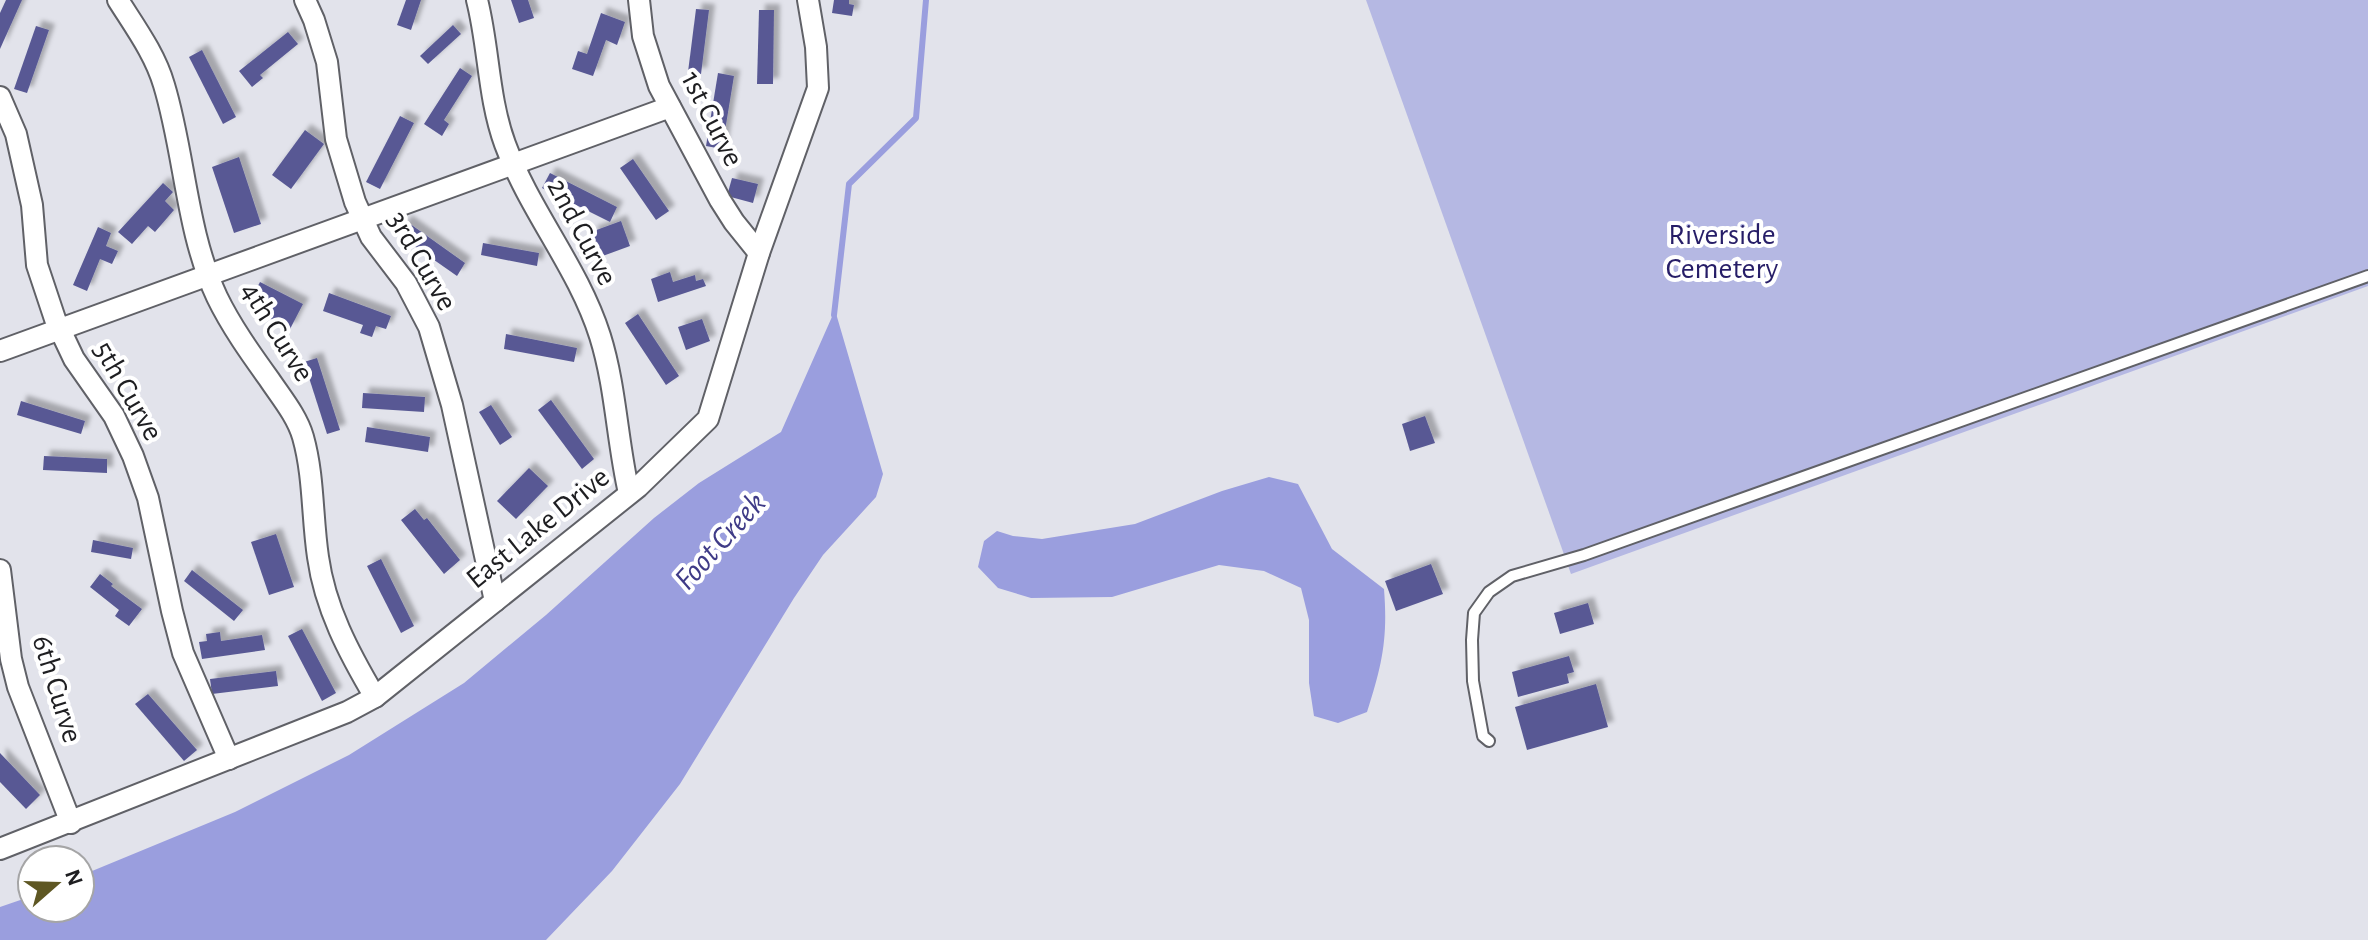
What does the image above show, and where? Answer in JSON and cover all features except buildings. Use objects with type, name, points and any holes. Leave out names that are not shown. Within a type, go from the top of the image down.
[{"type":"street","name":"4th Curve","points":[[118,0],[149,49],[164,82],[197,239],[217,297],[303,434],[318,558],[330,610],[375,697]]},
{"type":"street","name":"3rd Curve","points":[[305,0],[327,62],[336,139],[355,202],[371,237],[406,283],[429,327],[452,405],[495,601]]},
{"type":"street","name":"2nd Curve","points":[[477,0],[485,29],[496,115],[526,194],[583,295],[600,335],[629,493]]},
{"type":"street","name":"1st Curve","points":[[639,0],[643,36],[659,86],[720,200],[759,253]]},
{"type":"street","name":"East Lake Drive","points":[[0,849],[347,712],[375,697],[629,493],[708,419],[759,253],[818,88],[816,47],[808,0]]},
{"type":"street","name":"5th Curve","points":[[0,97],[16,134],[32,205],[37,265],[74,359],[114,416],[133,456],[148,498],[183,653],[229,759]]},
{"type":"street","points":[[0,351],[670,107]]},
{"type":"street","name":"6th Curve","points":[[0,570],[11,659],[18,687],[71,823]]},
{"type":"lane","points":[[1489,741],[1483,736],[1473,681],[1474,613],[1489,592],[1512,576],[1599,550],[2368,276]]},
{"type":"green space","name":"Riverside Cemetery","points":[[1366,0],[2368,0],[2368,286],[1571,574]]},
{"type":"water","points":[[835,310],[883,474],[876,497],[823,555],[680,784],[612,871],[546,940],[0,940],[0,907],[16,902],[16,924],[96,924],[96,869],[235,812],[349,755],[464,683],[546,615],[654,518],[699,483],[781,432]]},
{"type":"water","points":[[1269,477],[1298,484],[1332,549],[1384,589],[1383,652],[1367,712],[1338,723],[1314,716],[1309,683],[1309,620],[1301,588],[1264,571],[1219,565],[1112,597],[1031,598],[998,588],[978,567],[984,541],[997,531],[1042,539],[1135,524]]},
{"type":"waterway","name":"Foot Creek","points":[[834,315],[849,184],[916,118],[926,0]]}]
